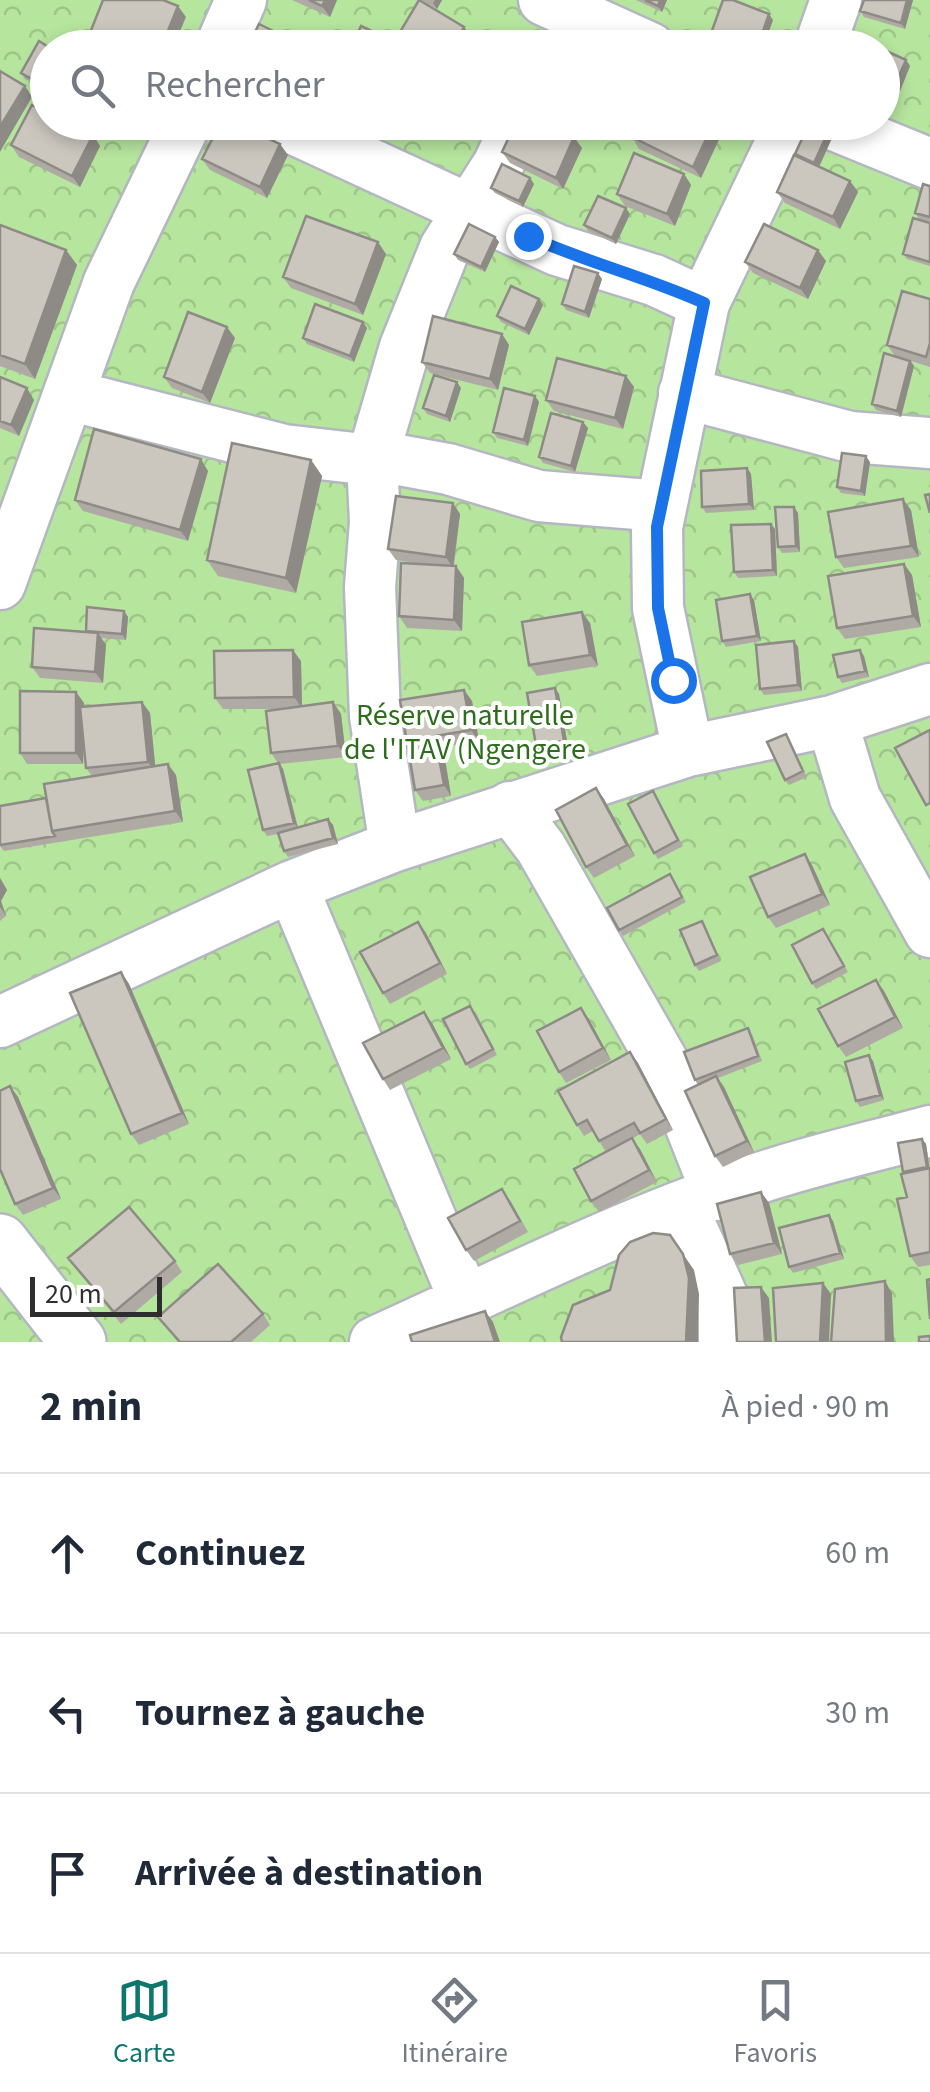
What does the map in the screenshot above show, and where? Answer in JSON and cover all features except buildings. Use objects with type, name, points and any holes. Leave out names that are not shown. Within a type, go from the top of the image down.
[{"type":"street","points":[[825,30],[836,0]]},
{"type":"street","points":[[562,16],[600,30]]},
{"type":"street","points":[[0,584],[110,282],[177,140]]},
{"type":"street","points":[[317,140],[557,250],[654,280],[704,303]]},
{"type":"street","points":[[396,846],[376,716],[370,587],[375,522],[372,460],[404,347],[445,248],[510,140]]},
{"type":"street","points":[[688,751],[658,608],[657,527],[704,303],[782,140]]},
{"type":"street","points":[[871,140],[930,164]]},
{"type":"street","points":[[684,393],[850,437],[930,443]]},
{"type":"street","points":[[70,395],[284,450],[372,460],[388,458],[448,469],[538,496],[661,506]]},
{"type":"street","points":[[0,1022],[292,886],[396,846],[688,751],[832,721],[930,689]]},
{"type":"street","points":[[832,721],[855,798],[930,932]]},
{"type":"street","points":[[510,806],[541,848],[672,1076],[723,1298],[724,1342]]},
{"type":"street","points":[[292,886],[465,1301]]},
{"type":"street","points":[[375,1342],[550,1261],[700,1201],[774,1173],[930,1131]]},
{"type":"street","points":[[0,1242],[78,1342]]},
{"type":"green space","name":"Réserve naturelle de l'ITAV (Ngengere","points":[[0,0],[930,0],[930,1342],[0,1342]]},
{"type":"route","points":[[528,236],[557,250],[654,280],[704,303],[657,527],[658,608],[673,680]]}]
